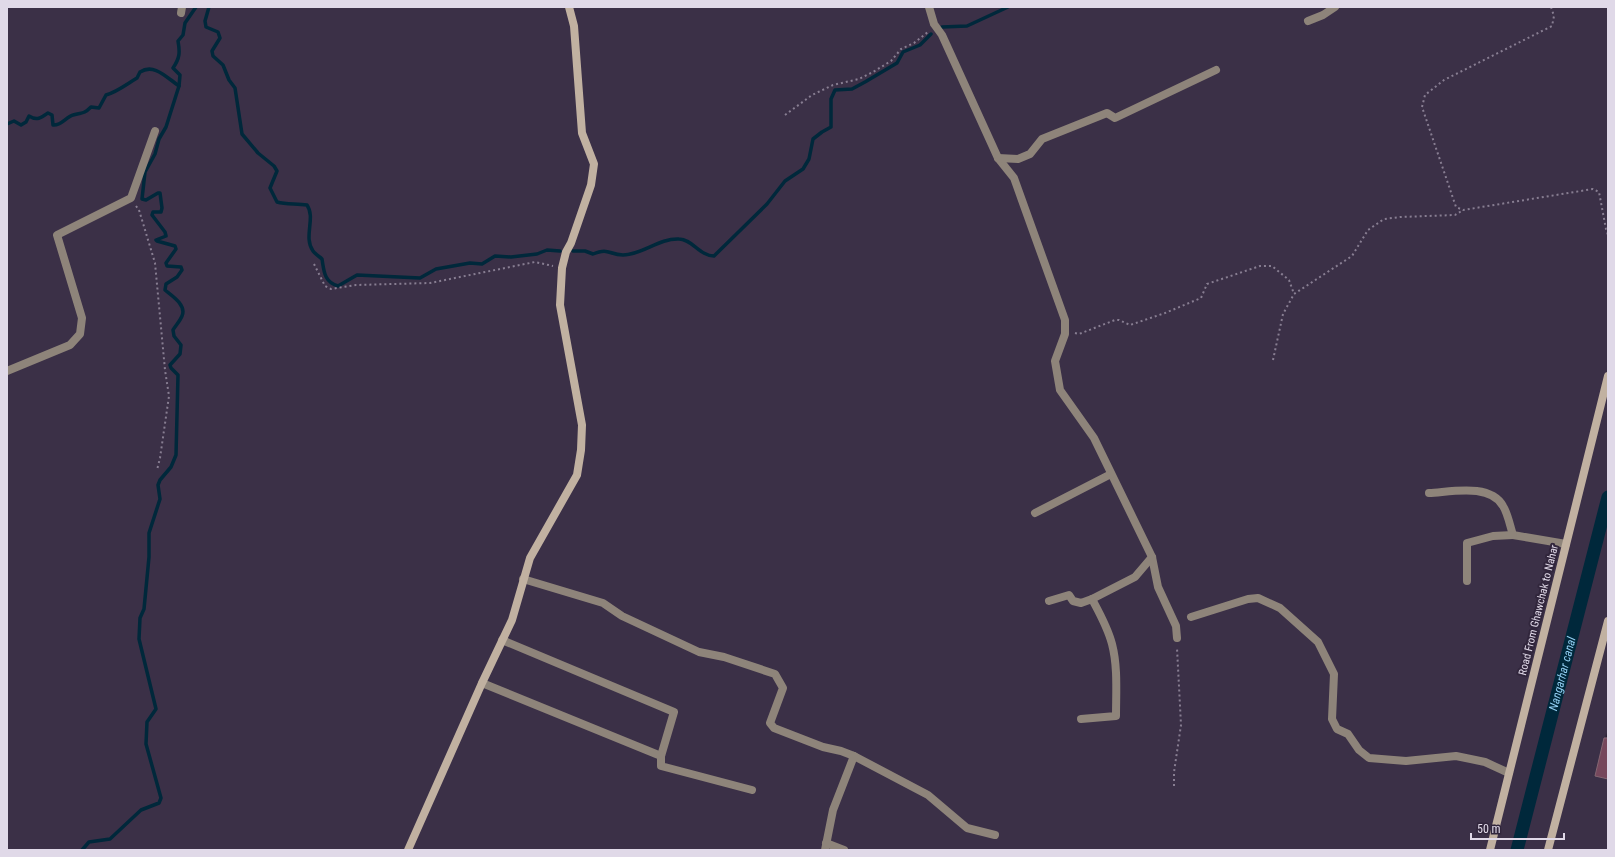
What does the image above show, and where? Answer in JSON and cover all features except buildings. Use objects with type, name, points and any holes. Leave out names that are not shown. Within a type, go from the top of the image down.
[{"type":"street","points":[[408,850],[482,683],[512,620],[530,558],[577,475],[581,450],[582,425],[560,305],[562,268],[566,252],[571,243],[591,185],[594,164],[582,133],[574,26],[569,7]]},
{"type":"street","points":[[929,7],[934,24],[942,35],[998,158],[1014,178],[1065,320],[1065,334],[1055,361],[1060,390],[1094,438],[1152,557],[1158,587],[1176,626],[1177,638]]},
{"type":"street","points":[[1308,21],[1323,15],[1335,7]]},
{"type":"street","points":[[998,158],[1018,159],[1030,154],[1042,139],[1107,113],[1115,118],[1216,70]]},
{"type":"street","points":[[7,371],[70,345],[80,334],[82,318],[57,235],[131,198],[155,132]]},
{"type":"street","name":"Road From Ghawchak to Nahar","points":[[1490,850],[1608,376]]},
{"type":"street","points":[[1035,513],[1111,474]]},
{"type":"street","points":[[1429,493],[1480,490],[1494,495],[1503,506],[1513,535]]},
{"type":"street","points":[[1467,581],[1467,543],[1493,536],[1513,535],[1566,544]]},
{"type":"street","points":[[1049,601],[1069,595],[1073,601],[1081,603],[1092,599],[1135,576],[1152,557]]},
{"type":"street","points":[[523,579],[603,603],[622,616],[699,652],[724,657],[775,674],[783,688],[770,723],[774,728],[823,748],[841,751],[854,756],[928,795],[967,828],[996,835]]},
{"type":"street","points":[[1191,617],[1248,599],[1258,598],[1280,608],[1318,642],[1334,674],[1332,719],[1337,729],[1348,734],[1359,750],[1370,758],[1406,761],[1456,756],[1485,762],[1509,773]]},
{"type":"street","points":[[1081,719],[1116,716],[1116,665],[1113,645],[1105,622],[1092,599]]},
{"type":"street","points":[[1548,850],[1608,621]]},
{"type":"street","points":[[502,640],[674,712],[661,756],[661,766],[752,790]]},
{"type":"street","points":[[482,683],[661,756]]},
{"type":"street","points":[[844,850],[826,847],[833,810],[854,756]]},
{"type":"path","points":[[1463,210],[1456,207],[1422,108],[1425,95],[1444,80],[1552,26],[1554,16],[1552,7]]},
{"type":"path","points":[[785,115],[812,96],[833,85],[859,80],[873,72],[891,61],[901,49],[927,34],[934,24]]},
{"type":"path","points":[[1273,360],[1283,314],[1294,294],[1352,256],[1368,230],[1384,219],[1400,216],[1455,215],[1463,210],[1593,189],[1599,192],[1608,235]]},
{"type":"path","points":[[131,198],[139,210],[155,263],[165,370],[169,396],[157,470]]},
{"type":"path","points":[[314,264],[325,286],[331,289],[356,285],[430,283],[535,262],[562,268]]},
{"type":"path","points":[[1065,320],[1071,330],[1079,334],[1115,320],[1119,320],[1130,325],[1165,313],[1201,298],[1207,284],[1260,266],[1272,266],[1289,280],[1294,294]]},
{"type":"path","points":[[1174,786],[1174,772],[1181,725],[1177,638]]},
{"type":"waterway","points":[[82,850],[89,842],[110,839],[141,810],[159,803],[161,798],[146,744],[147,722],[156,709],[139,639],[140,618],[144,609],[149,557],[149,533],[160,499],[158,485],[160,480],[171,467],[176,455],[178,375],[170,365],[180,354],[181,345],[174,336],[173,330],[183,312],[178,301],[165,290],[166,284],[177,277],[182,270],[181,267],[167,266],[166,263],[176,249],[175,246],[156,240],[166,236],[165,232],[152,215],[153,212],[161,212],[162,208],[160,193],[146,200],[142,199],[145,172],[155,154],[159,139],[166,127],[179,86],[180,75],[173,68],[179,55],[178,41],[183,35],[185,23],[196,7]]},
{"type":"waterway","points":[[209,7],[205,21],[206,27],[218,32],[220,38],[212,51],[213,56],[223,65],[229,80],[235,88],[242,134],[258,153],[274,166],[277,171],[270,188],[277,202],[307,205],[310,216],[310,246],[322,259],[323,268],[327,279],[330,282],[338,286],[357,275],[420,278],[436,269],[470,263],[482,264],[495,256],[511,257],[537,254],[547,250],[560,251]]},
{"type":"waterway","points":[[942,27],[967,26],[1008,7]]},
{"type":"waterway","points":[[573,251],[585,251],[593,254],[606,251],[623,255],[637,252],[664,241],[679,239],[688,242],[704,253],[714,256],[767,204],[785,181],[803,169],[809,159],[813,139],[831,127],[831,99],[835,90],[852,89],[865,82],[897,63],[903,52],[920,45],[931,34]]},
{"type":"waterway","points":[[7,124],[14,121],[21,125],[26,122],[29,116],[39,118],[48,113],[52,115],[53,125],[59,124],[70,116],[84,112],[91,107],[99,108],[106,95],[118,90],[137,78],[140,72],[145,70],[150,69],[160,72],[179,86]]},
{"type":"waterway","name":"Nangarhar canal","points":[[1517,850],[1608,497]]}]
